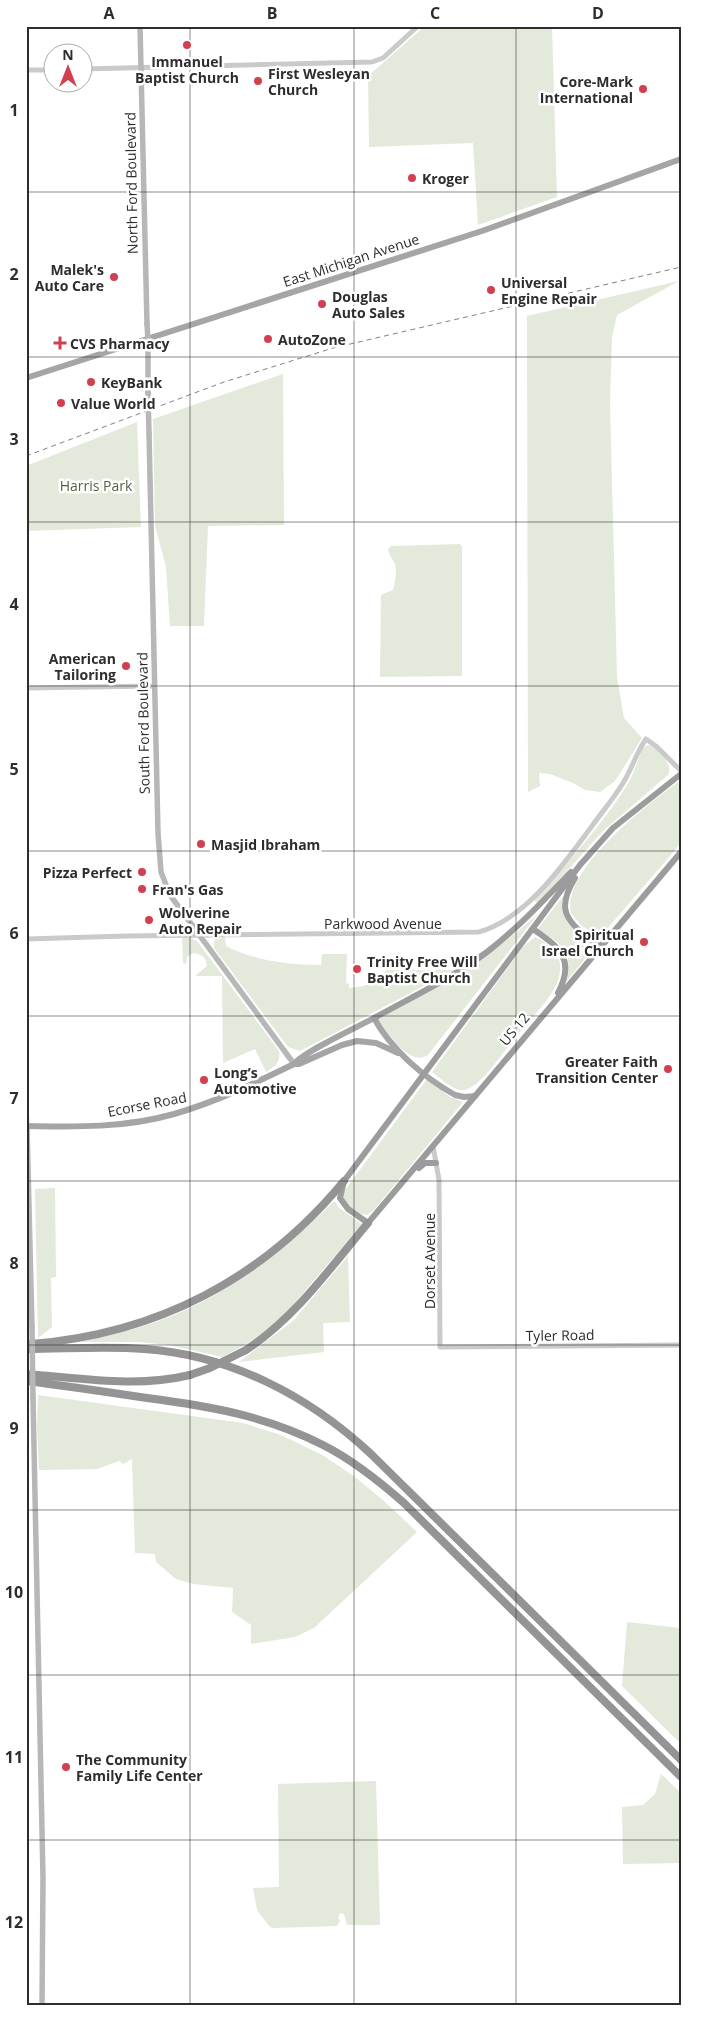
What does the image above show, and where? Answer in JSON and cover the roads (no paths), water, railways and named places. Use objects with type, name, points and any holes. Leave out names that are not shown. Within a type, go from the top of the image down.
[{"type":"highway","points":[[374,1018],[453,975],[486,952],[523,922],[625,817],[681,772]]},
{"type":"highway","points":[[26,1347],[81,1339],[111,1332],[170,1312],[201,1298],[252,1267],[310,1220],[344,1181],[592,849]]},
{"type":"highway","points":[[592,849],[568,891],[565,901],[565,912],[576,929],[595,942],[604,943]]},
{"type":"highway","name":"US 12","points":[[26,1374],[130,1382],[166,1380],[190,1375],[217,1365],[246,1350],[275,1329],[291,1314],[368,1224],[681,852]]},
{"type":"highway","points":[[532,929],[554,944],[564,956],[564,979],[553,1003]]},
{"type":"highway","points":[[378,1212],[382,1210],[423,1164],[437,1165]]},
{"type":"highway","points":[[344,1181],[340,1193],[341,1202],[368,1224]]},
{"type":"highway","points":[[26,1347],[136,1348],[188,1356],[214,1362],[253,1376],[277,1386],[305,1402],[338,1425],[371,1454],[681,1760]]},
{"type":"highway","points":[[26,1381],[198,1405],[248,1415],[297,1432],[347,1459],[365,1470],[404,1503],[681,1777]]},
{"type":"main road","name":"North Ford Boulevard","points":[[140,26],[148,340]]},
{"type":"main road","name":"East Michigan Avenue","points":[[26,378],[482,231],[681,159]]},
{"type":"main road","name":"South Ford Boulevard","points":[[148,340],[154,686],[158,839],[161,872],[170,895],[294,1064]]},
{"type":"main road","name":"Ecorse Road","points":[[294,1064],[309,1053],[374,1018],[399,1054]]},
{"type":"main road","name":"Ecorse Road","points":[[27,1126],[96,1126],[173,1114],[212,1102],[294,1064],[342,1045],[357,1042],[376,1043],[399,1054],[455,1094],[464,1097],[475,1096]]},
{"type":"main road","points":[[27,1126],[43,1878],[42,2006]]},
{"type":"street","points":[[92,69],[372,62],[383,58],[418,26]]},
{"type":"street","points":[[26,70],[42,70]]},
{"type":"street","points":[[26,688],[154,686]]},
{"type":"street","name":"Parkwood Avenue","points":[[26,939],[199,935],[466,934],[490,929],[502,923],[520,909],[562,866],[622,784],[637,752],[646,739],[657,747],[681,772]]},
{"type":"street","points":[[26,1100],[27,1126]]},
{"type":"street","points":[[433,1146],[437,1165]]},
{"type":"street","name":"Dorset Avenue","points":[[437,1165],[439,1175],[440,1347]]},
{"type":"street","name":"Tyler Road","points":[[440,1347],[681,1345]]},
{"type":"railway","points":[[26,456],[224,382],[333,348],[681,267]]},
{"type":"place","name":"Immanuel Baptist Church","points":[[187,45]]},
{"type":"place","name":"First Wesleyan Church","points":[[258,81]]},
{"type":"place","name":"Core-Mark International","points":[[643,89]]},
{"type":"place","name":"Kroger","points":[[412,178]]},
{"type":"place","name":"Malek's Auto Care","points":[[114,277]]},
{"type":"place","name":"Universal Engine Repair","points":[[491,290]]},
{"type":"place","name":"Douglas Auto Sales","points":[[322,304]]},
{"type":"place","name":"AutoZone","points":[[268,339]]},
{"type":"place","name":"CVS Pharmacy","points":[[60,343]]},
{"type":"place","name":"KeyBank","points":[[91,382]]},
{"type":"place","name":"Value World","points":[[61,403]]},
{"type":"place","name":"American Tailoring","points":[[126,666]]},
{"type":"place","name":"Masjid Ibraham","points":[[201,844]]},
{"type":"place","name":"Pizza Perfect","points":[[142,872]]},
{"type":"place","name":"Fran's Gas","points":[[142,889]]},
{"type":"place","name":"Wolverine Auto Repair","points":[[149,920]]},
{"type":"place","name":"Spiritual Israel Church","points":[[644,942]]},
{"type":"place","name":"Trinity Free Will Baptist Church","points":[[357,969]]},
{"type":"place","name":"Greater Faith Transition Center","points":[[668,1069]]},
{"type":"place","name":"Long’s Automotive","points":[[204,1080]]},
{"type":"place","name":"The Community Family Life Center","points":[[66,1767]]},
{"type":"park label","name":"Harris Park","points":[[96,485]]}]
